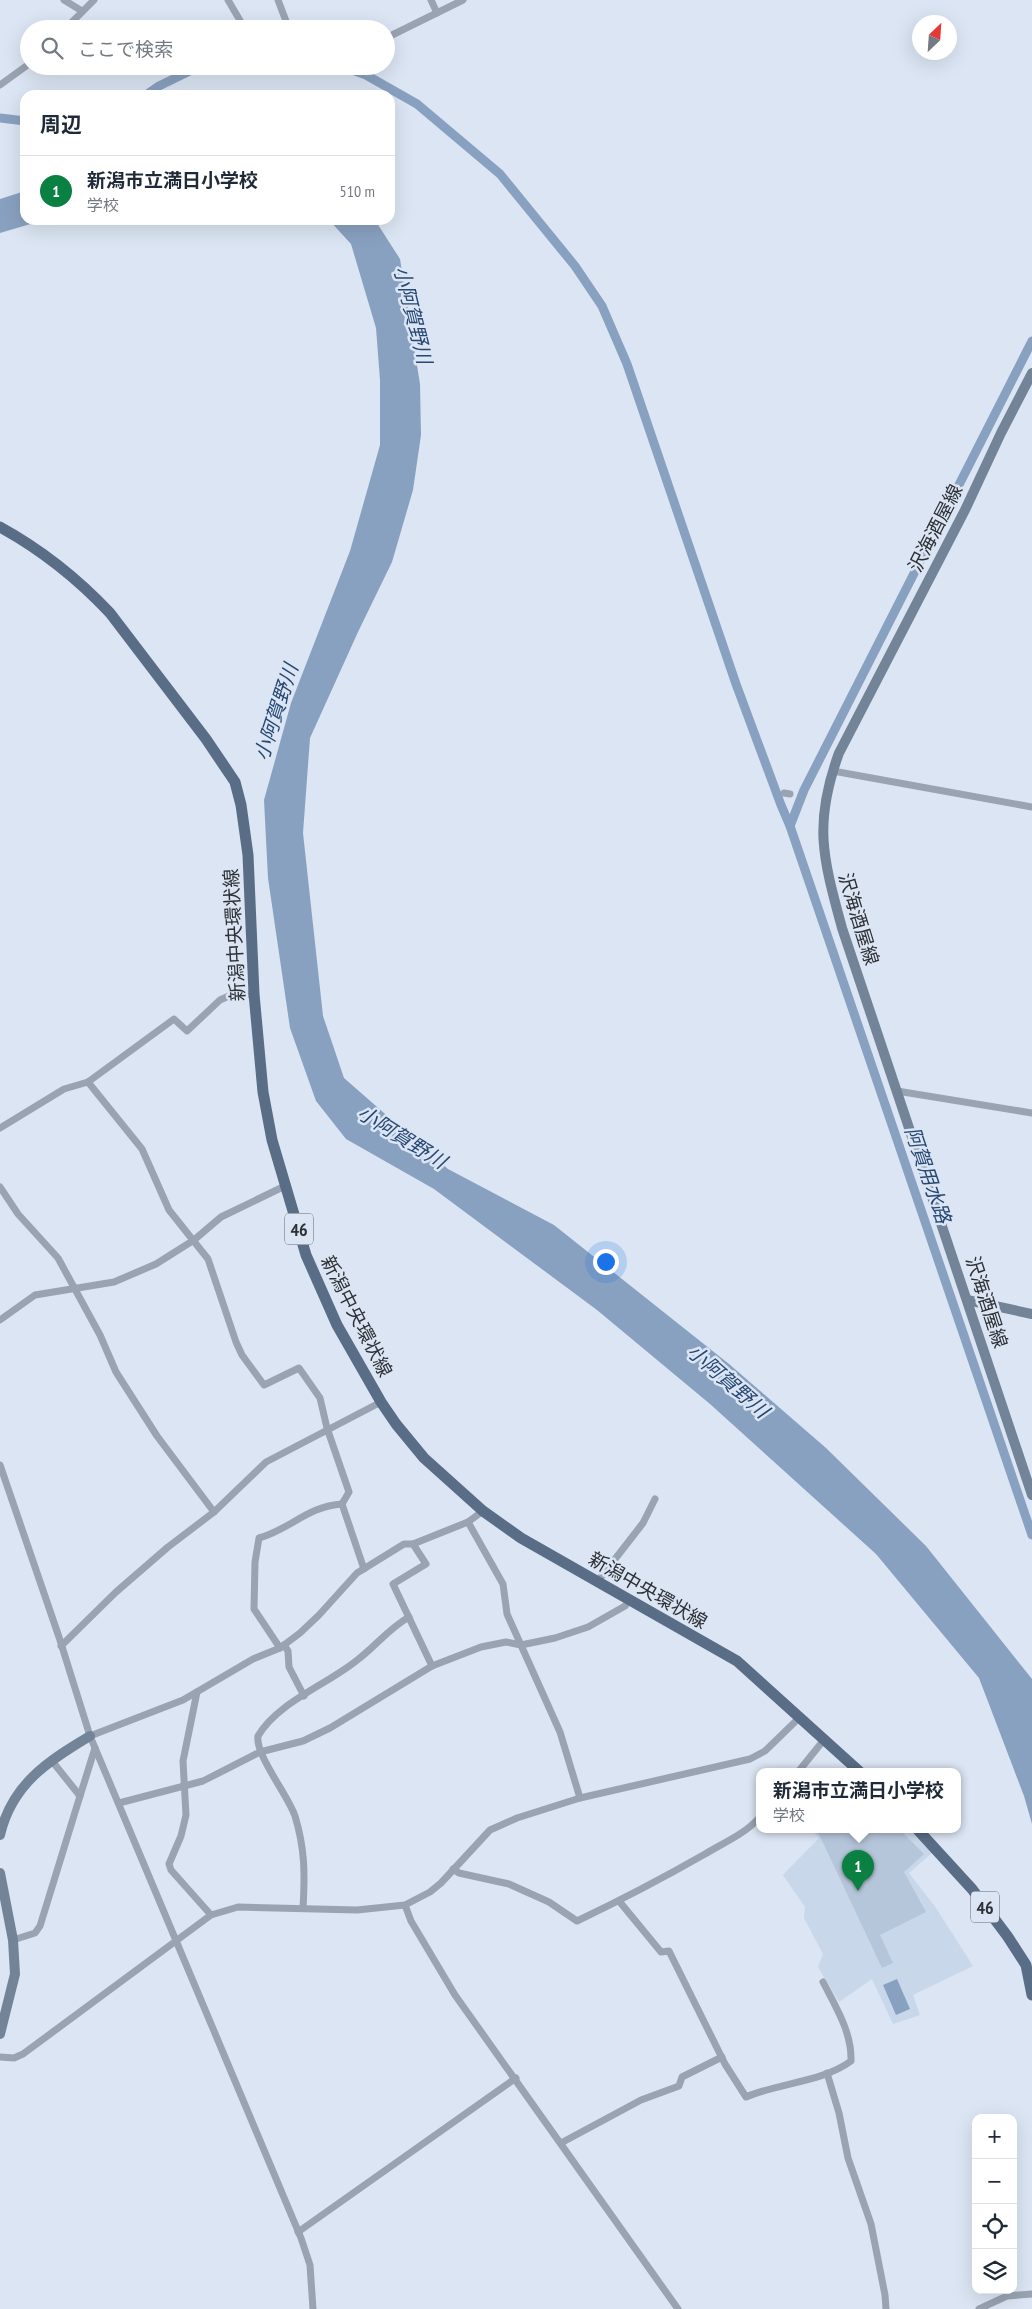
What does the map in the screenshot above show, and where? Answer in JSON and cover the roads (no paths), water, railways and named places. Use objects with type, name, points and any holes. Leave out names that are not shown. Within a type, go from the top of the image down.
[{"type":"main road","name":"沢海酒屋線","points":[[1032,373],[965,510],[839,753],[826,797],[822,831],[825,866],[842,928],[1032,1494]]},
{"type":"main road","name":"新潟中央環状線","points":[[0,527],[66,573],[97,599],[110,613],[206,739],[234,782],[241,805],[248,855],[254,994],[263,1092],[272,1140],[287,1185],[306,1255],[337,1325],[381,1402],[396,1424],[424,1458],[483,1511],[521,1538],[737,1661],[823,1741],[855,1768]]},
{"type":"main road","points":[[967,1300],[1032,1314]]},
{"type":"main road","points":[[0,1834],[14,1797],[39,1769],[90,1736]]},
{"type":"main road","name":"46","points":[[921,1833],[972,1889],[1008,1938],[1026,1965],[1032,1994]]},
{"type":"main road","points":[[0,1873],[13,1940],[15,1974],[0,2034]]},
{"type":"street","points":[[64,0],[82,11]]},
{"type":"street","points":[[74,20],[94,0]]},
{"type":"street","points":[[228,0],[240,20]]},
{"type":"street","points":[[278,0],[286,20]]},
{"type":"street","points":[[431,0],[436,13]]},
{"type":"street","points":[[395,34],[463,0]]},
{"type":"street","points":[[0,85],[20,71]]},
{"type":"street","points":[[833,770],[1032,806]]},
{"type":"street","points":[[0,1128],[64,1089],[88,1082],[174,1019],[186,1031],[220,1000],[231,994],[254,994]]},
{"type":"street","points":[[88,1082],[142,1149],[169,1210],[208,1259],[242,1355],[264,1385],[299,1368],[320,1398],[327,1428],[349,1492],[342,1504],[364,1569]]},
{"type":"street","points":[[897,1091],[1032,1113]]},
{"type":"street","points":[[0,1320],[35,1295],[114,1282],[156,1264],[194,1240],[221,1218],[287,1185]]},
{"type":"street","points":[[0,1187],[18,1214],[58,1258],[76,1288],[116,1372],[157,1436],[214,1512]]},
{"type":"street","points":[[61,1646],[99,1607],[168,1547],[214,1512],[266,1462],[327,1428],[381,1402]]},
{"type":"street","points":[[0,1465],[90,1736],[298,2232],[310,2265],[313,2309]]},
{"type":"street","points":[[598,1581],[643,1523],[655,1499]]},
{"type":"street","points":[[304,1696],[288,1667],[288,1651],[282,1646],[254,1609],[255,1562],[259,1538],[270,1535],[302,1515],[333,1504],[342,1504]]},
{"type":"street","points":[[90,1736],[176,1703],[253,1659],[282,1646],[307,1627],[349,1581],[364,1569],[404,1544],[413,1544],[468,1522],[483,1511]]},
{"type":"street","points":[[468,1522],[503,1584],[507,1614],[560,1732],[580,1798]]},
{"type":"street","points":[[413,1544],[426,1564],[394,1584],[432,1666]]},
{"type":"street","points":[[118,1803],[203,1781],[260,1752],[303,1741],[330,1728],[432,1666],[481,1647],[506,1642],[522,1645],[555,1638],[588,1627],[625,1606],[630,1600]]},
{"type":"street","points":[[303,1908],[305,1862],[302,1840],[288,1800],[260,1752],[258,1736],[264,1727],[276,1716],[356,1661],[387,1631],[409,1617]]},
{"type":"street","points":[[197,1692],[183,1761],[187,1809],[185,1822],[169,1864],[171,1870],[211,1915]]},
{"type":"street","points":[[0,2057],[14,2058],[23,2054],[211,1915],[238,1907],[357,1910],[405,1904],[430,1892],[490,1830],[542,1809],[580,1798],[750,1759],[765,1751],[799,1718]]},
{"type":"street","points":[[801,1768],[823,1741]]},
{"type":"street","points":[[13,1940],[35,1933],[40,1926],[96,1747]]},
{"type":"street","points":[[52,1761],[80,1796]]},
{"type":"street","points":[[453,1869],[459,1873],[510,1884],[549,1902],[577,1921],[619,1901],[736,1836],[756,1821]]},
{"type":"street","points":[[619,1901],[661,1952],[669,1951],[722,2057],[746,2097],[764,2089],[827,2073],[841,2068],[851,2061],[851,2048],[839,2012],[824,1982]]},
{"type":"street","points":[[405,1904],[411,1921],[455,1995],[516,2078],[678,2309]]},
{"type":"street","points":[[561,2143],[641,2100],[679,2086],[682,2077],[722,2057]]},
{"type":"street","points":[[827,2073],[839,2113],[848,2158],[871,2224],[886,2309]]},
{"type":"street","points":[[298,2232],[516,2078]]},
{"type":"street","points":[[980,2309],[1007,2296],[1032,2294]]},
{"type":"water","points":[[20,193],[20,225],[27,225],[0,233],[0,199]]},
{"type":"water","name":"小阿賀野川","points":[[334,225],[378,225],[400,259],[420,384],[421,435],[413,490],[392,562],[310,738],[303,833],[323,1016],[344,1078],[448,1169],[554,1225],[729,1364],[826,1448],[926,1546],[1032,1679],[1032,1824],[1024,1796],[979,1678],[876,1554],[710,1404],[597,1310],[434,1189],[346,1139],[316,1101],[290,1028],[268,878],[264,800],[291,703],[350,551],[380,445],[380,380],[376,328],[351,244]]},
{"type":"water","points":[[897,1979],[910,2009],[896,2015],[883,1985]]},
{"type":"waterway","points":[[153,90],[182,75]]},
{"type":"waterway","points":[[366,75],[392,90]]},
{"type":"waterway","name":"阿賀用水路","points":[[395,91],[417,104],[500,174],[575,266],[602,306],[627,364],[736,684],[790,826],[1032,1535]]},
{"type":"waterway","points":[[0,118],[20,120]]},
{"type":"waterway","points":[[790,826],[804,790],[1032,341]]},
{"type":"place","name":"新潟市立満日小学校","points":[[858,1891]]}]
